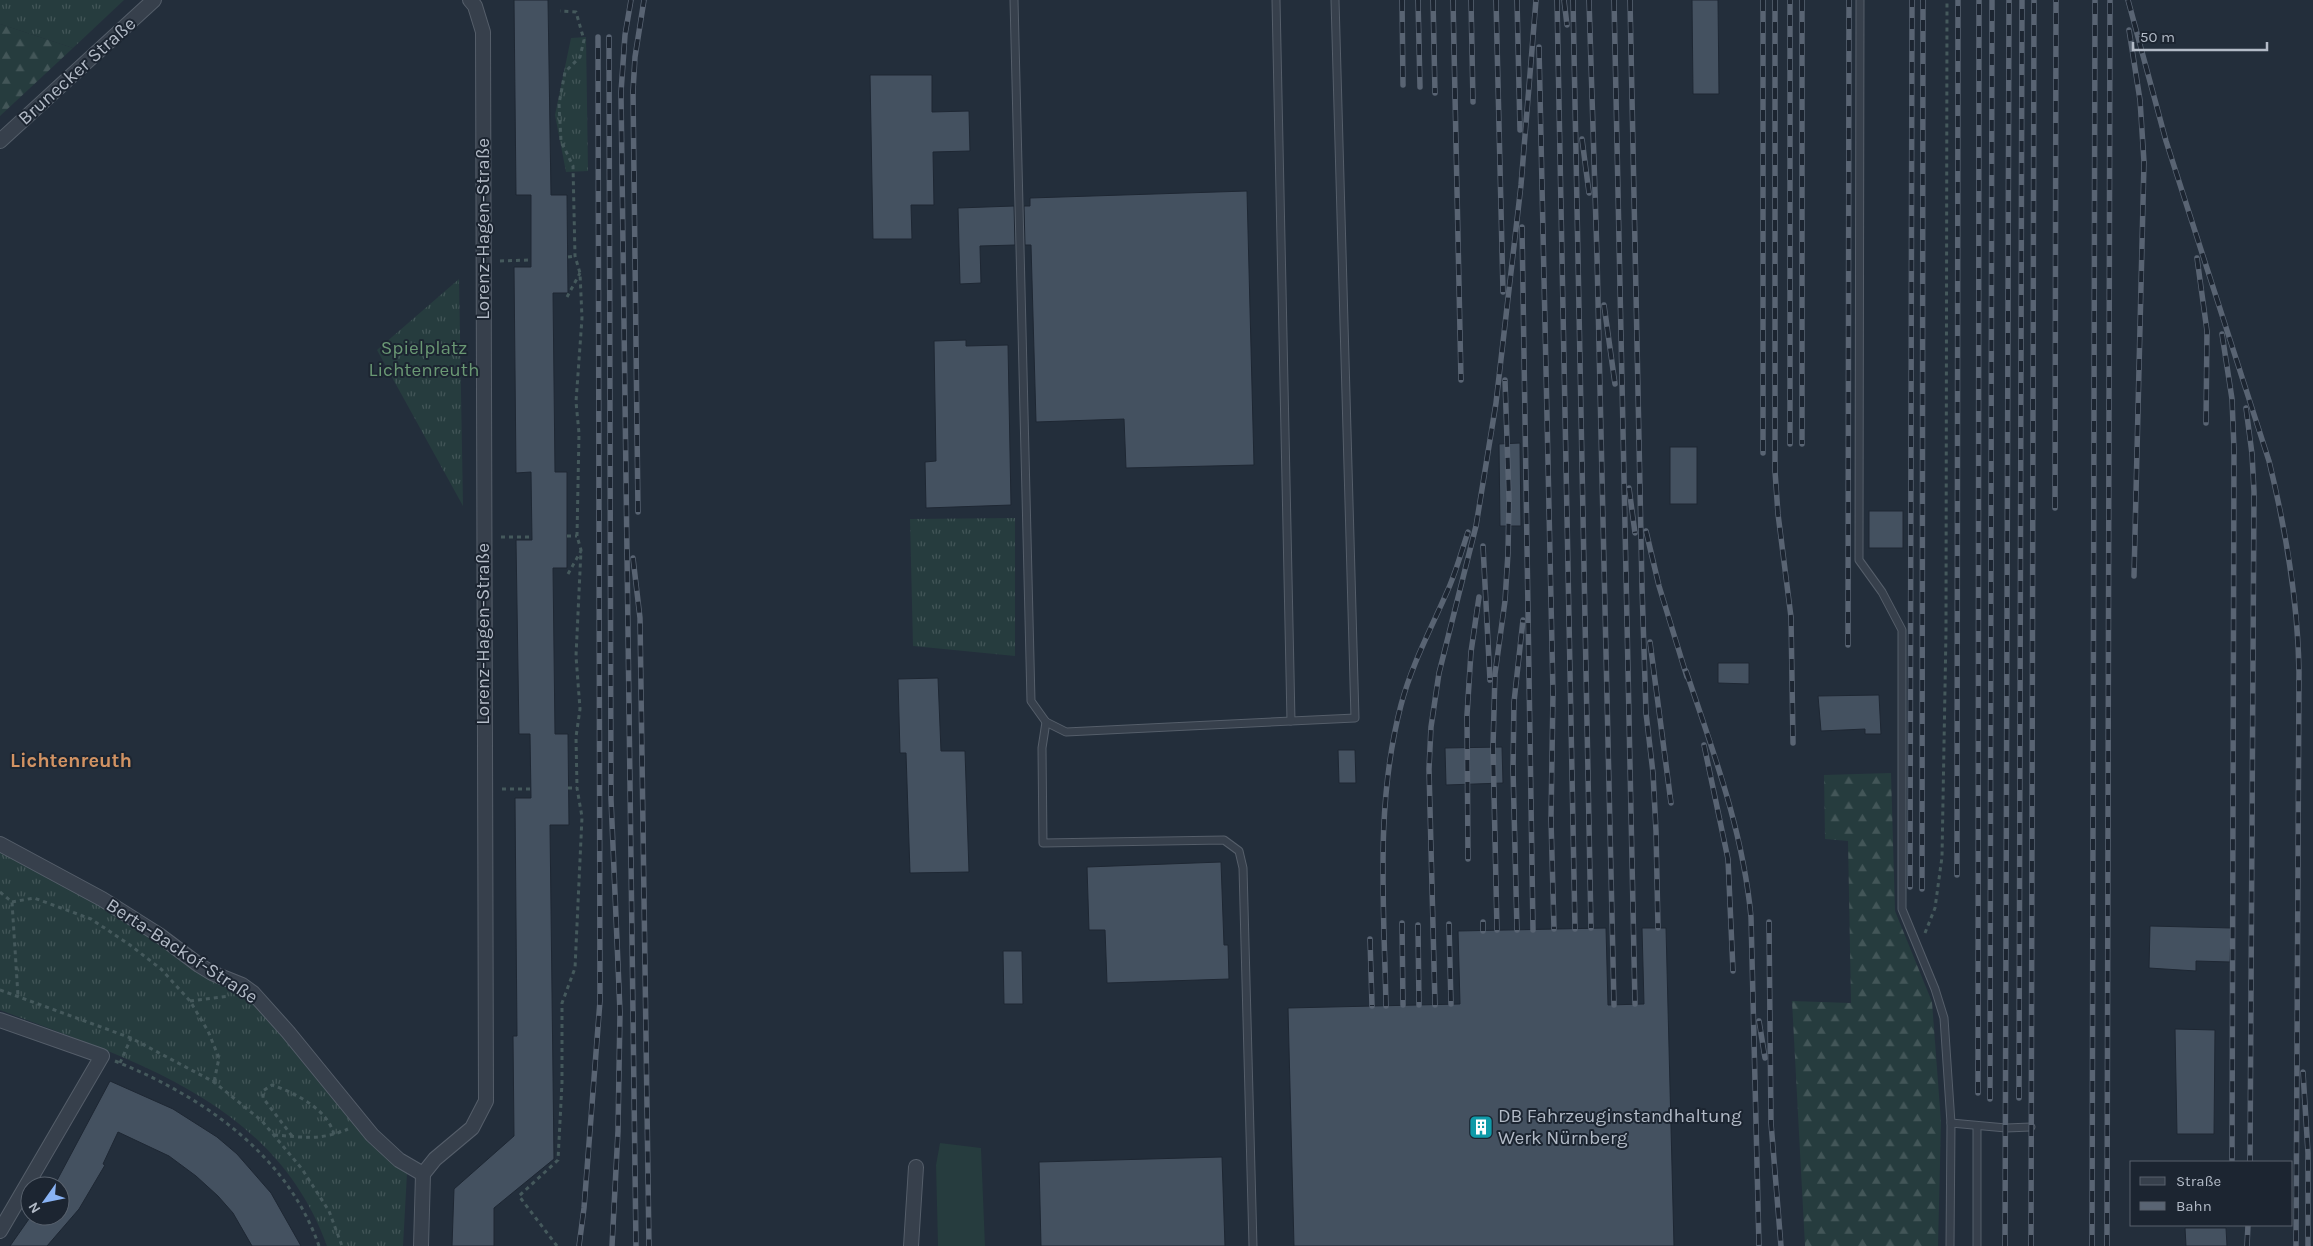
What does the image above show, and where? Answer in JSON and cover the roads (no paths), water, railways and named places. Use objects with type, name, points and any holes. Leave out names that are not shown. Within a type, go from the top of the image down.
[{"type":"street","name":"Brunecker Straße","points":[[0,141],[154,0]]},
{"type":"street","name":"Lorenz-Hagen-Straße","points":[[423,1174],[435,1159],[472,1128],[486,1101],[483,32],[475,6],[470,0]]},
{"type":"street","name":"Berta-Backof-Straße","points":[[0,844],[126,913],[212,973],[242,985],[260,999],[388,1151],[423,1174]]},
{"type":"street","points":[[0,1020],[102,1056],[0,1232]]},
{"type":"street","points":[[912,1246],[916,1167]]},
{"type":"street","points":[[421,1246],[423,1174]]},
{"type":"lane","points":[[1014,0],[1031,701],[1046,722],[1066,732],[1355,718],[1335,0]]},
{"type":"lane","points":[[1276,0],[1291,721]]},
{"type":"lane","points":[[1860,0],[1859,560],[1882,592],[1902,630],[1902,909],[1935,989],[1944,1018],[1951,1123],[1950,1246]]},
{"type":"lane","points":[[1046,722],[1042,748],[1043,842],[1224,840],[1239,851],[1243,868],[1253,1246]]},
{"type":"lane","points":[[1951,1123],[1977,1126],[2031,1127]]},
{"type":"lane","points":[[1977,1126],[1977,1246]]},
{"type":"railway","points":[[631,0],[625,35],[621,92],[636,1246]]},
{"type":"railway","points":[[638,512],[633,91],[635,57],[644,0]]},
{"type":"railway","points":[[1402,0],[1403,85]]},
{"type":"railway","points":[[1418,0],[1420,87]]},
{"type":"railway","points":[[1433,0],[1435,93]]},
{"type":"railway","points":[[1453,0],[1461,380]]},
{"type":"railway","points":[[1471,0],[1473,102]]},
{"type":"railway","points":[[1496,0],[1503,292]]},
{"type":"railway","points":[[1517,0],[1520,130]]},
{"type":"railway","points":[[1435,1005],[1429,769],[1431,727],[1439,673],[1476,526],[1496,403],[1521,185],[1536,0]]},
{"type":"railway","points":[[1557,0],[1575,929]]},
{"type":"railway","points":[[1564,0],[1567,25]]},
{"type":"railway","points":[[1573,0],[1591,928]]},
{"type":"railway","points":[[1589,0],[1597,256],[1614,1005]]},
{"type":"railway","points":[[1614,0],[1635,1004]]},
{"type":"railway","points":[[1630,0],[1642,587],[1646,713],[1653,773],[1656,831],[1658,928]]},
{"type":"railway","points":[[1763,0],[1763,453]]},
{"type":"railway","points":[[1775,0],[1775,471],[1778,514],[1791,617],[1793,743]]},
{"type":"railway","points":[[1790,0],[1790,444]]},
{"type":"railway","points":[[1802,0],[1802,444]]},
{"type":"railway","points":[[1848,645],[1849,0]]},
{"type":"railway","points":[[1910,887],[1912,0]]},
{"type":"railway","points":[[1922,889],[1923,0]]},
{"type":"railway","points":[[1957,875],[1958,0]]},
{"type":"railway","points":[[1978,1093],[1979,0]]},
{"type":"railway","points":[[1990,1099],[1992,0]]},
{"type":"railway","points":[[2005,1246],[2009,0]]},
{"type":"railway","points":[[2019,1098],[2022,0]]},
{"type":"railway","points":[[2031,1246],[2034,0]]},
{"type":"railway","points":[[2055,508],[2056,0]]},
{"type":"railway","points":[[2092,1246],[2095,0]]},
{"type":"railway","points":[[2107,1246],[2110,0]]},
{"type":"railway","points":[[2128,0],[2166,141],[2269,461],[2281,513],[2294,592],[2299,672],[2296,1246]]},
{"type":"railway","points":[[2129,30],[2140,100],[2144,162],[2134,576]]},
{"type":"railway","points":[[579,1246],[584,1208],[600,1001],[598,37]]},
{"type":"railway","points":[[609,37],[611,799],[620,1012],[618,1131],[612,1246]]},
{"type":"railway","points":[[1539,47],[1553,693],[1551,820],[1554,929]]},
{"type":"railway","points":[[1582,139],[1589,193]]},
{"type":"railway","points":[[1522,227],[1533,930]]},
{"type":"railway","points":[[2197,258],[2207,331],[2206,423]]},
{"type":"railway","points":[[1604,305],[1615,384]]},
{"type":"railway","points":[[2222,334],[2232,399],[2234,449],[2232,1161]]},
{"type":"railway","points":[[1497,930],[1493,747],[1495,674],[1505,601],[1508,553],[1509,499],[1505,380]]},
{"type":"railway","points":[[2246,408],[2252,454],[2254,492],[2250,1161]]},
{"type":"railway","points":[[1629,488],[1635,533]]},
{"type":"railway","points":[[1646,531],[1659,586],[1687,677]]},
{"type":"railway","points":[[1386,1006],[1383,854],[1387,779],[1393,742],[1401,705],[1411,674],[1450,585],[1468,532]]},
{"type":"railway","points":[[1483,546],[1490,680]]},
{"type":"railway","points":[[633,558],[640,618],[649,1246]]},
{"type":"railway","points":[[1468,859],[1467,715],[1471,652],[1479,597]]},
{"type":"railway","points":[[1517,930],[1513,769],[1514,702],[1523,620]]},
{"type":"railway","points":[[1650,642],[1671,803]]},
{"type":"railway","points":[[1686,671],[1726,792],[1747,885],[1751,917],[1759,1246]]},
{"type":"railway","points":[[1704,745],[1728,859],[1733,971]]},
{"type":"railway","points":[[1483,922],[1483,931]]},
{"type":"railway","points":[[1769,922],[1771,1123],[1781,1246]]},
{"type":"railway","points":[[1402,923],[1403,1005]]},
{"type":"railway","points":[[1449,924],[1451,1004]]},
{"type":"railway","points":[[1418,925],[1419,1005]]},
{"type":"railway","points":[[1370,939],[1372,1006]]},
{"type":"railway","points":[[1759,1021],[1765,1058]]},
{"type":"railway","points":[[2303,1072],[2308,1153],[2308,1246]]},
{"type":"railway","points":[[2247,1246],[2248,1226]]},
{"type":"place","name":"DB Fahrzeuginstandhaltung Werk Nürnberg","points":[[1481,1127]]},
{"type":"district","name":"Lichtenreuth","points":[[71,760]]},
{"type":"park label","name":"Spielplatz Lichtenreuth","points":[[424,359]]}]
